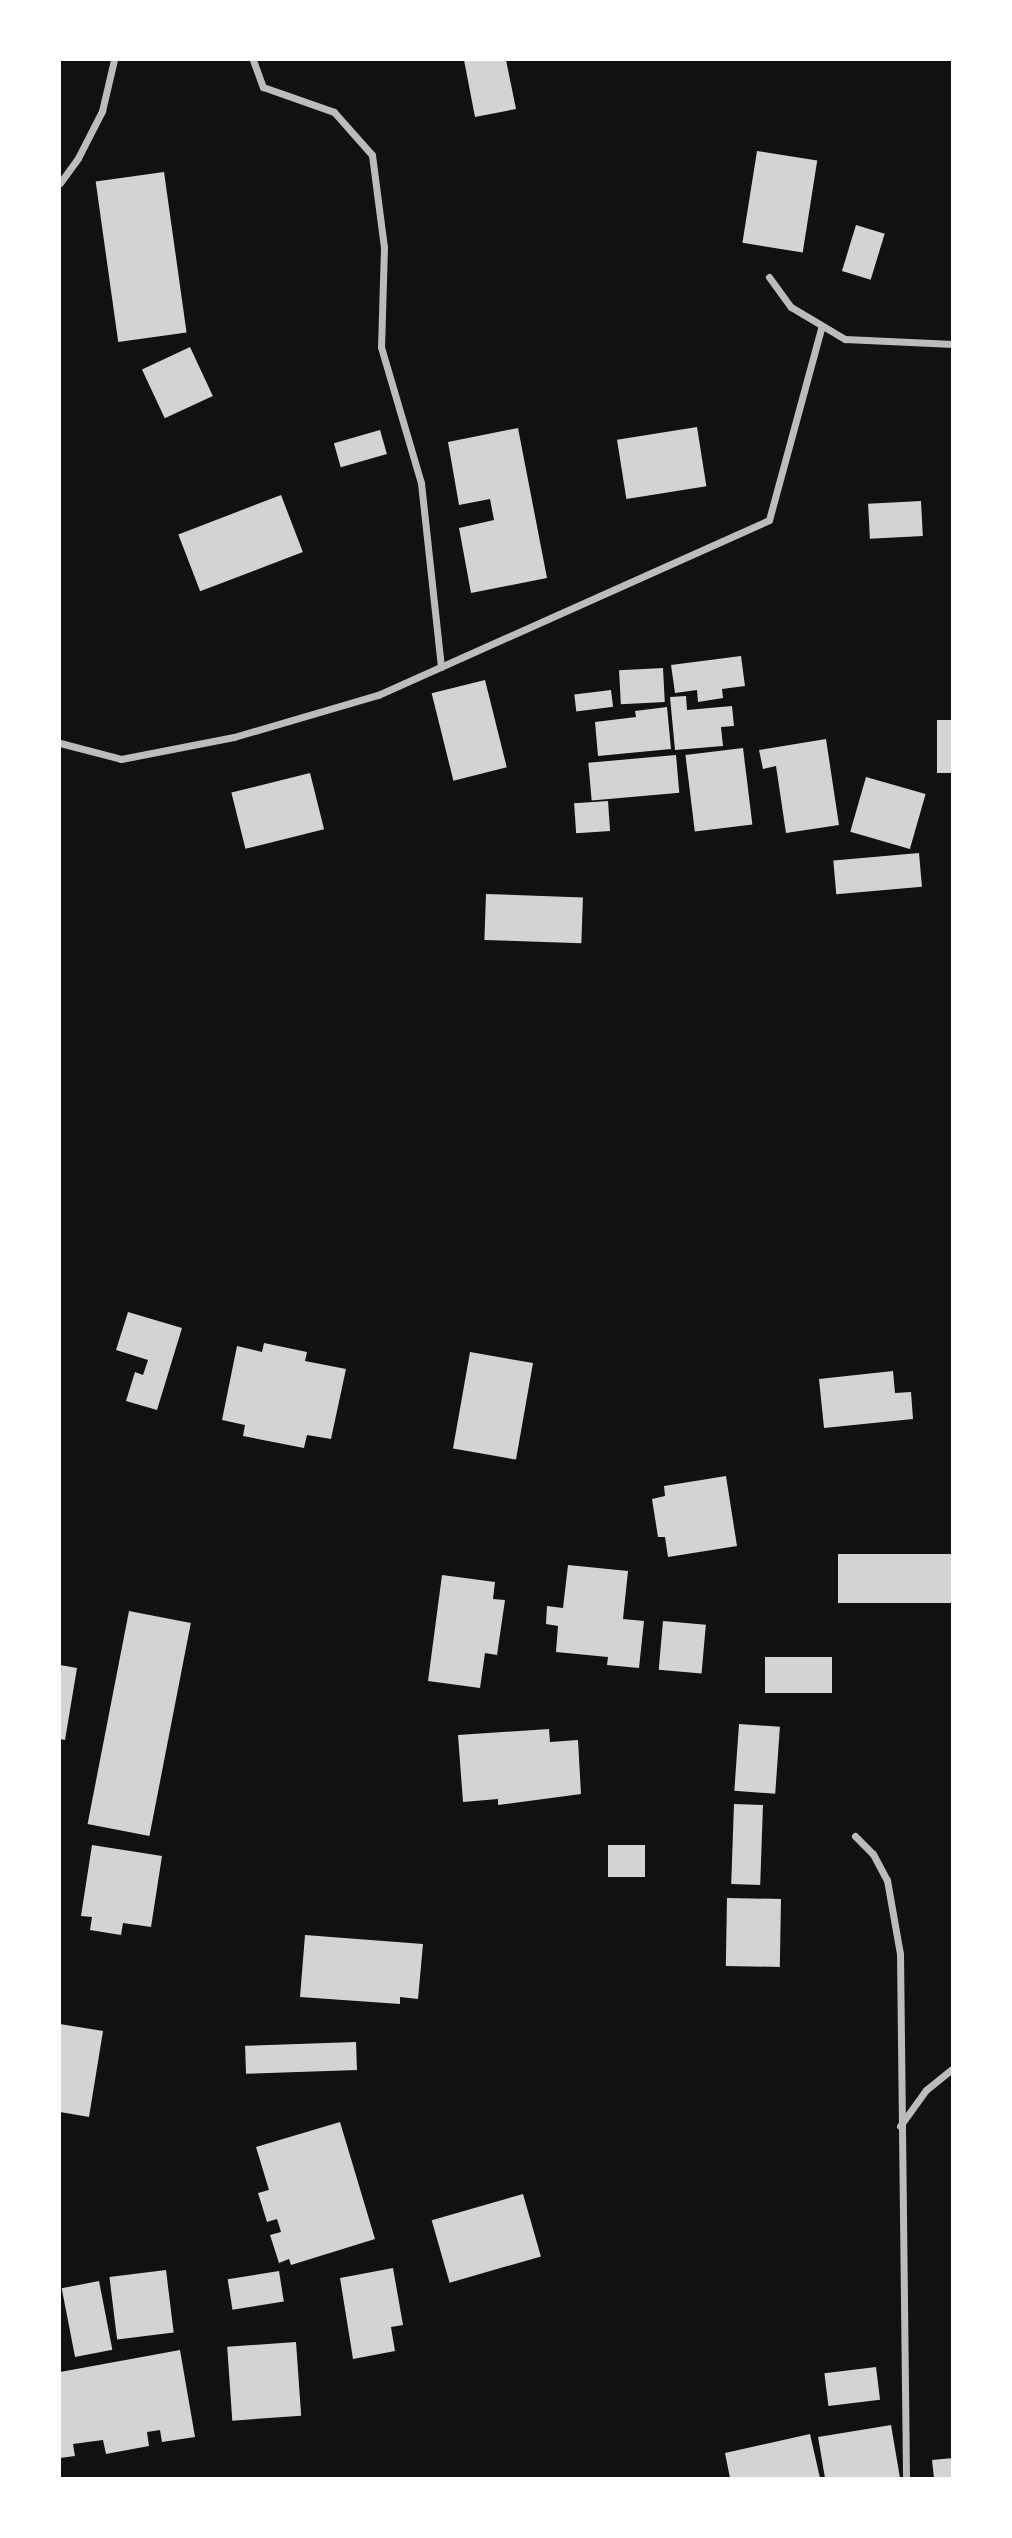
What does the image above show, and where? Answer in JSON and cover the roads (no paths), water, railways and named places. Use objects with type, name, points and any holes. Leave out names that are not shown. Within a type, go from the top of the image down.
[{"type":"street","points":[[60,183],[102,111],[114,60]]},
{"type":"street","points":[[253,60],[263,87],[334,113],[372,155],[384,247],[381,347],[421,483],[441,667]]},
{"type":"street","points":[[769,277],[791,307],[821,328],[845,339],[953,344]]},
{"type":"street","points":[[60,743],[121,759],[234,737],[378,695],[769,520],[821,328]]},
{"type":"street","points":[[855,1836],[873,1854],[887,1880],[900,1954],[906,2479]]},
{"type":"street","points":[[900,2126],[926,2090],[953,2068]]}]
